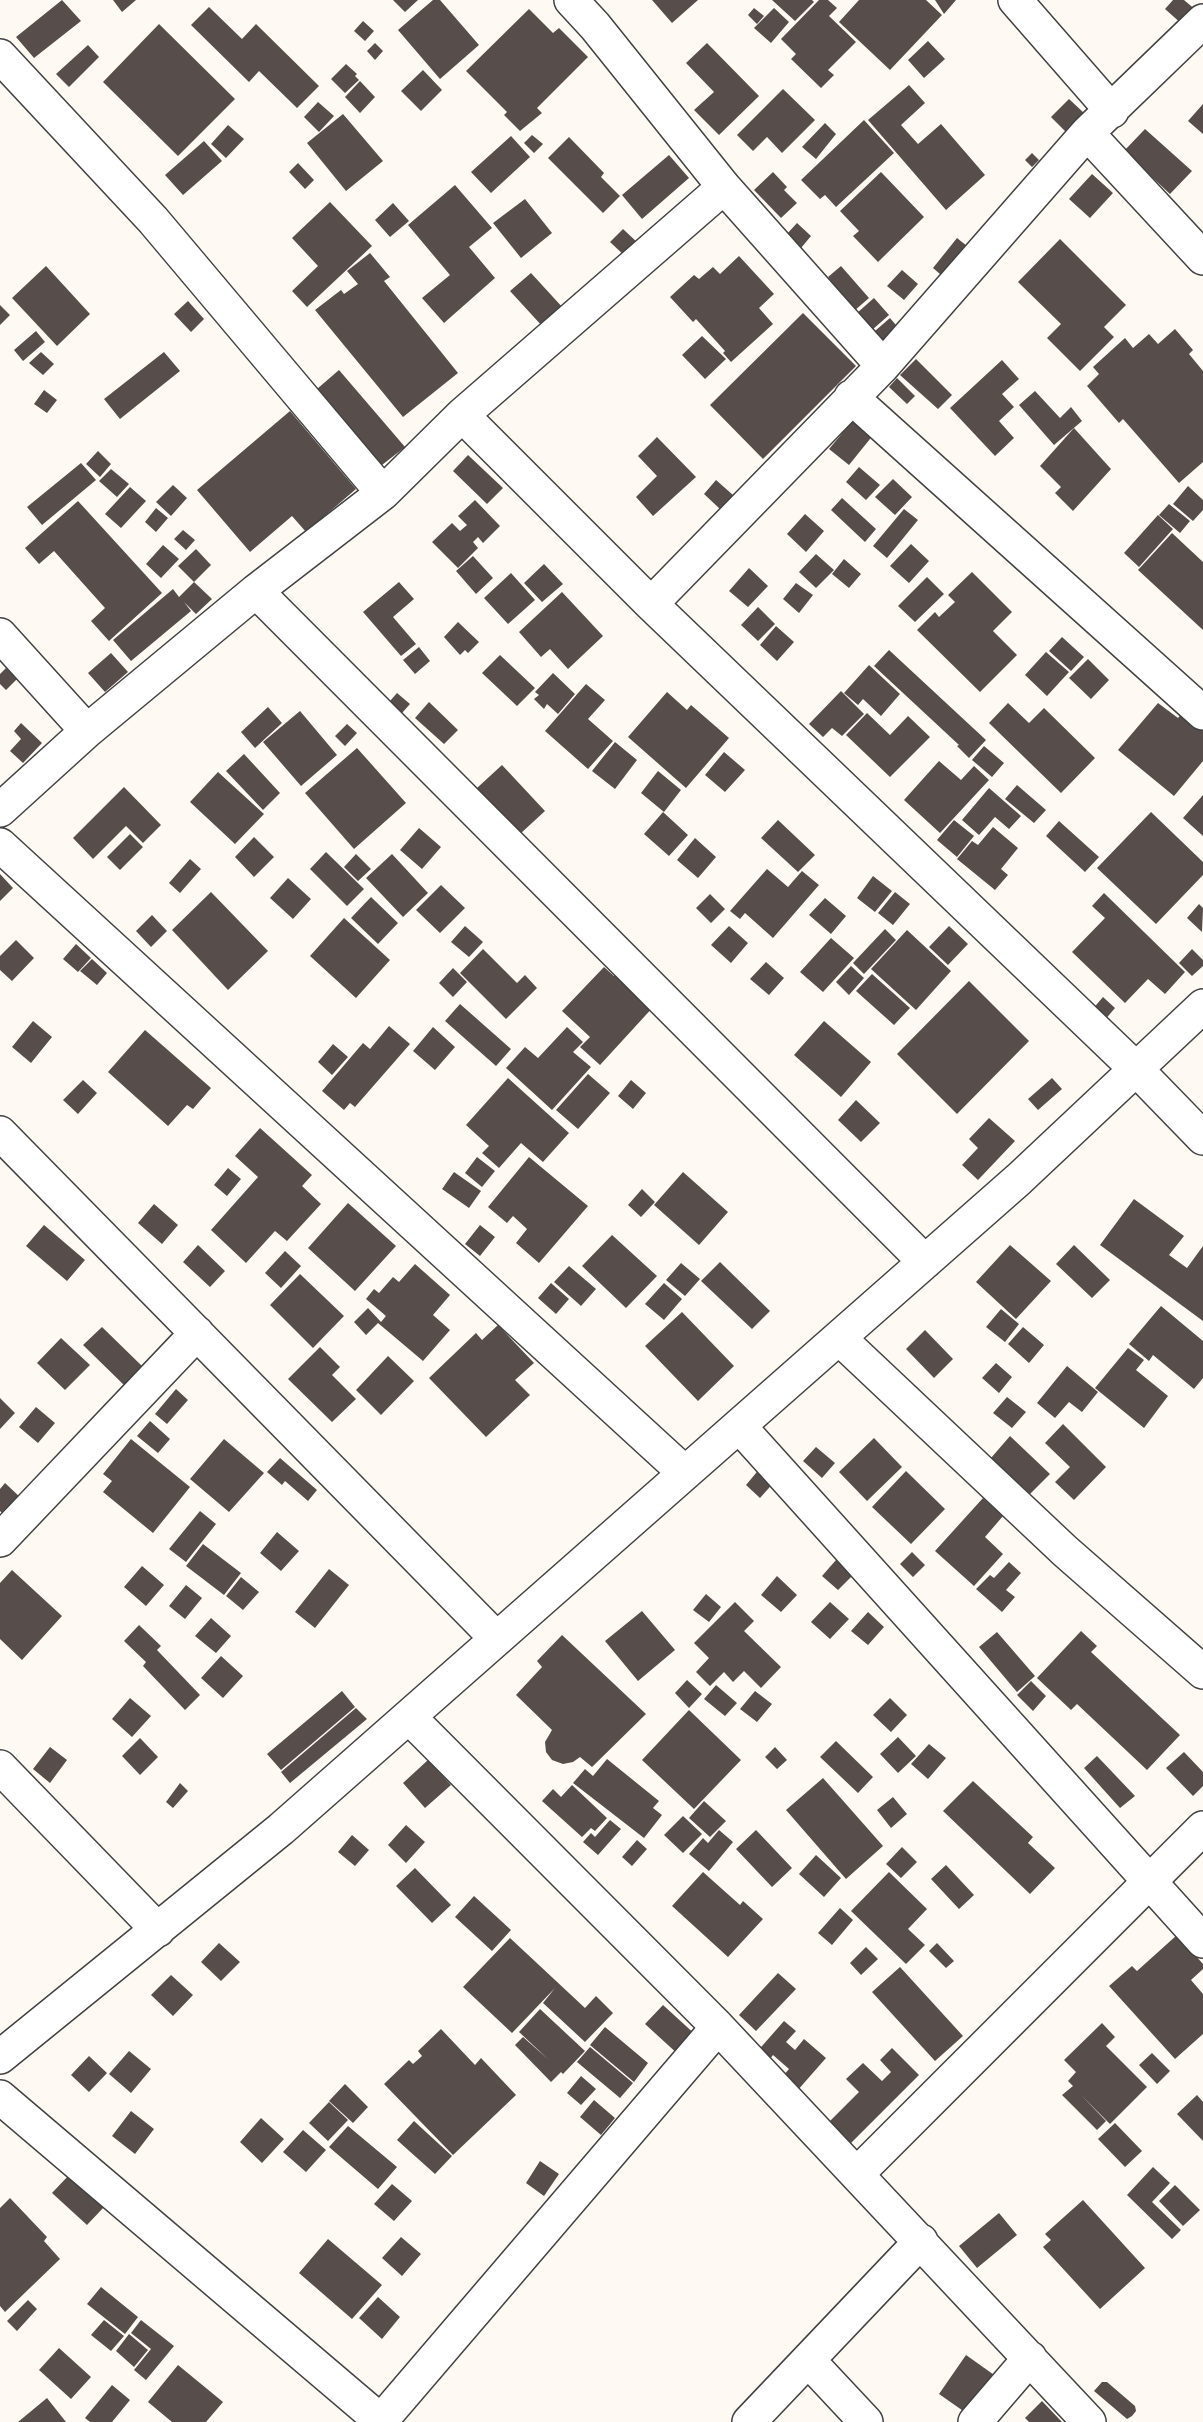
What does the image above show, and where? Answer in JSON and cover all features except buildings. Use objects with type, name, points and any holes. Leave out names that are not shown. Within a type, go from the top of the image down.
[{"type":"street","points":[[571,0],[595,26],[724,187],[883,366]]},
{"type":"street","points":[[1015,0],[1112,111]]},
{"type":"street","points":[[651,604],[883,366],[1086,133],[1112,111],[1203,21]]},
{"type":"street","points":[[0,56],[153,220],[382,493]]},
{"type":"street","points":[[1086,133],[1203,257]]},
{"type":"street","points":[[0,810],[87,731],[256,591],[382,493],[462,415],[724,187]]},
{"type":"street","points":[[851,397],[1203,713]]},
{"type":"street","points":[[462,415],[651,604],[1136,1069],[1203,1138]]},
{"type":"street","points":[[256,591],[925,1262]]},
{"type":"street","points":[[0,635],[87,731]]},
{"type":"street","points":[[0,845],[685,1473]]},
{"type":"street","points":[[0,2057],[281,1829],[925,1262],[1203,1006]]},
{"type":"street","points":[[0,1133],[497,1639]]},
{"type":"street","points":[[0,1540],[197,1333]]},
{"type":"street","points":[[839,1338],[1065,1551],[1203,1672]]},
{"type":"street","points":[[739,1426],[1203,1941]]},
{"type":"street","points":[[409,1717],[718,2026],[1089,2422]]},
{"type":"street","points":[[0,1767],[158,1930]]},
{"type":"street","points":[[858,2173],[1203,1828]]},
{"type":"street","points":[[0,2097],[381,2422],[718,2026]]},
{"type":"street","points":[[749,2422],[921,2241]]},
{"type":"street","points":[[975,2422],[1030,2358]]},
{"type":"street","points":[[808,2360],[866,2422]]}]
